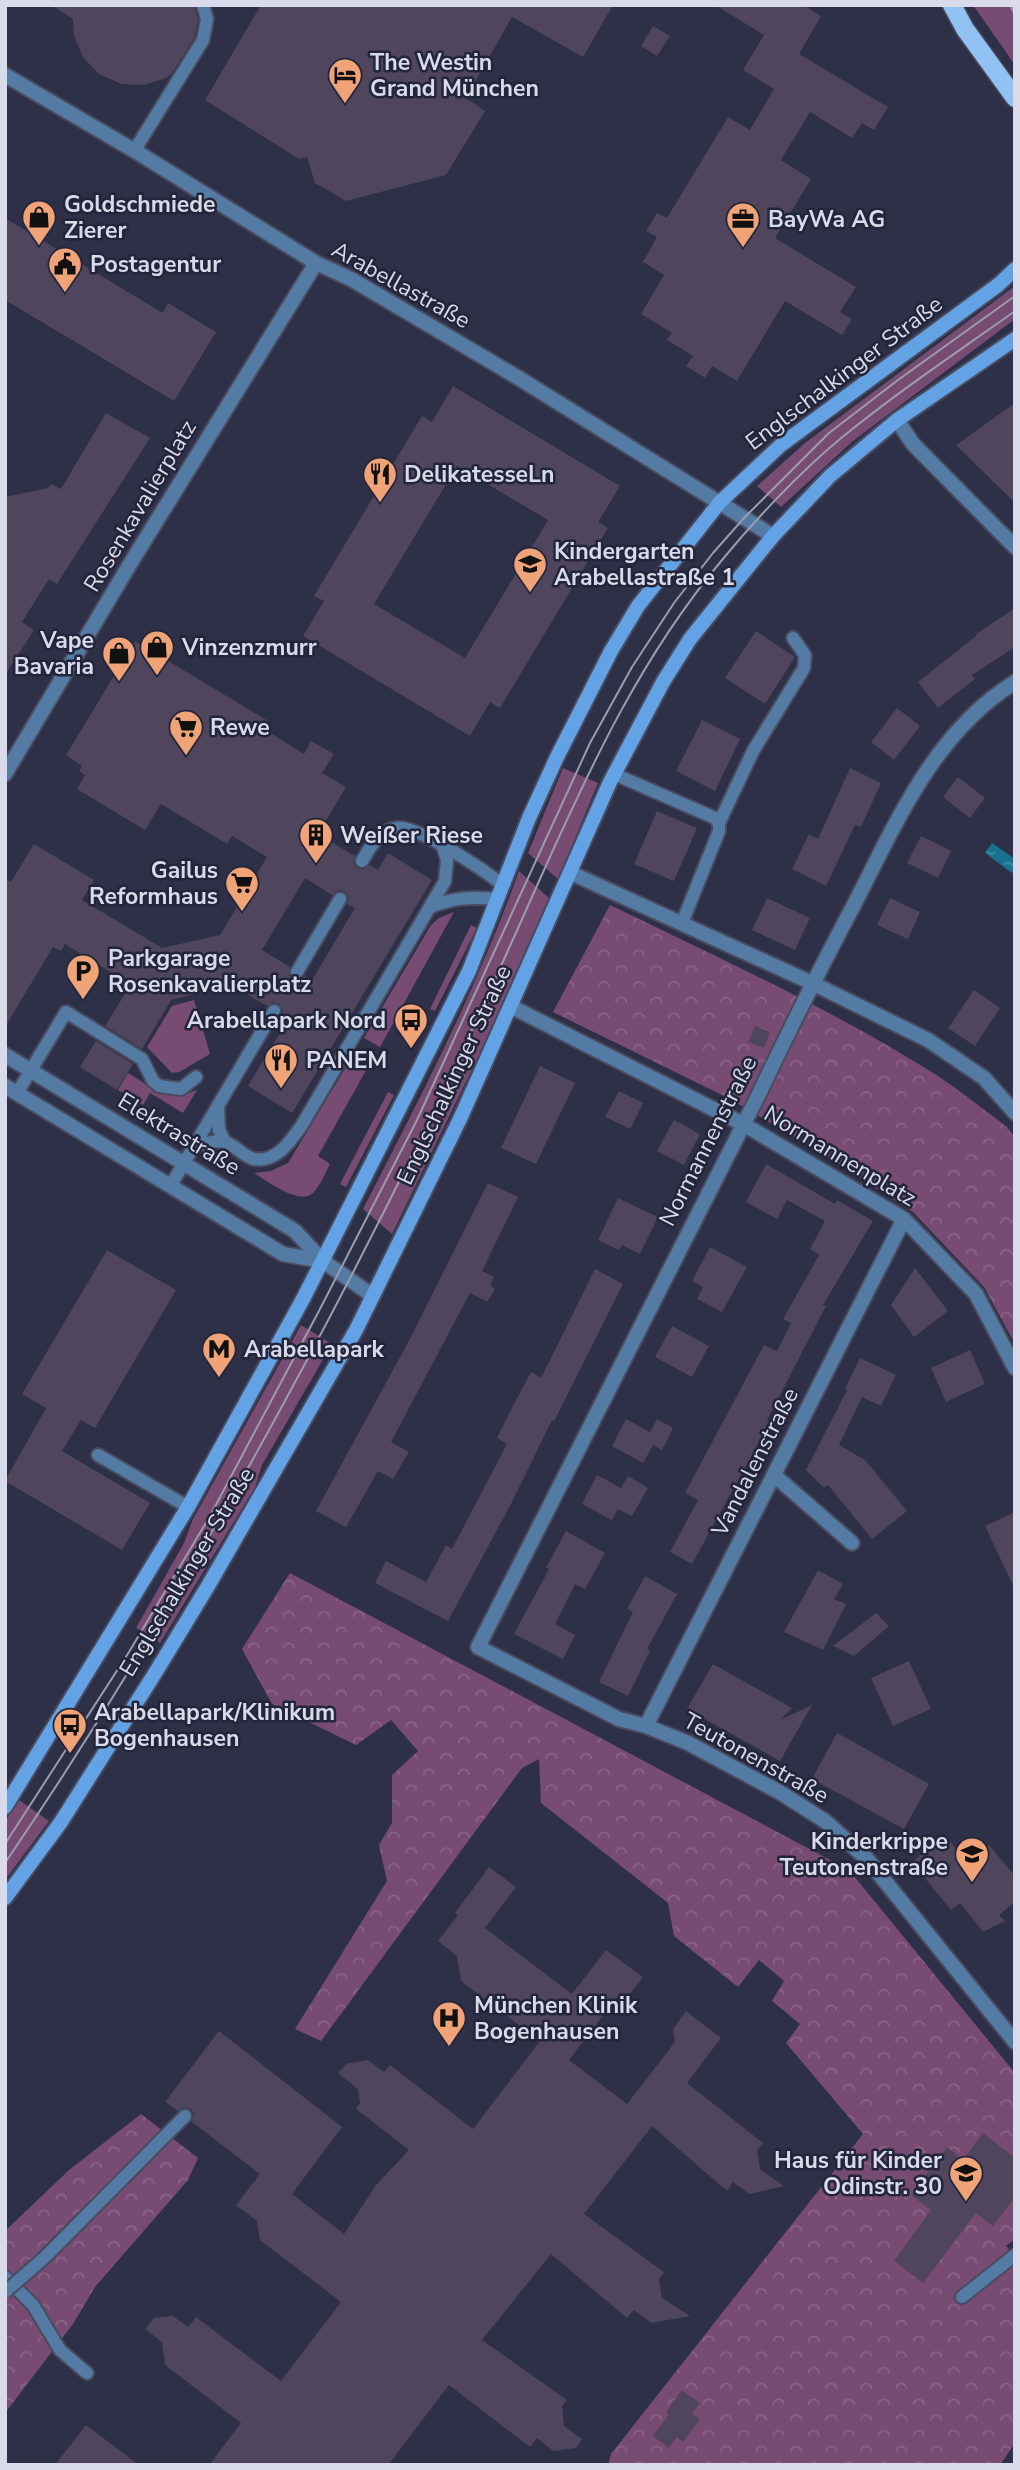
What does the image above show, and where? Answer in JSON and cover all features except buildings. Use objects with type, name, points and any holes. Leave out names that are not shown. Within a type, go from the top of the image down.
[{"type":"main road","points":[[952,5],[965,29],[1015,98]]},
{"type":"main road","name":"Englschalkinger Straße","points":[[5,1807],[188,1507],[247,1404],[323,1261],[469,971],[556,757],[611,651],[638,606],[720,502],[782,443],[998,285],[1015,269]]},
{"type":"main road","name":"Englschalkinger Straße","points":[[5,1898],[61,1822],[202,1597],[356,1330],[445,1152],[614,774],[663,682],[690,639],[721,597],[773,536],[830,476],[897,420],[1015,339]]},
{"type":"street","name":"Arabellastraße","points":[[5,75],[316,263],[361,285],[517,377],[773,536]]},
{"type":"street","name":"Rosenkavalierplatz","points":[[5,774],[130,564],[316,263]]},
{"type":"street","points":[[897,420],[913,444],[1015,547]]},
{"type":"street","name":"Normannenstraße","points":[[478,1647],[812,983],[912,794],[938,753],[963,723],[996,694],[1015,682]]},
{"type":"street","points":[[571,873],[812,983],[928,1040],[984,1078],[1015,1113]]},
{"type":"street","name":"Normannenplatz","points":[[512,1007],[743,1124],[904,1219],[976,1294],[1015,1368]]},
{"type":"street","name":"Elektrastraße","points":[[5,1055],[295,1231],[323,1261],[373,1296]]},
{"type":"street","name":"Elektrastraße","points":[[11,1089],[283,1254],[323,1261]]},
{"type":"street","name":"Vandalenstraße","points":[[646,1726],[904,1219]]},
{"type":"street","points":[[774,1475],[852,1543]]},
{"type":"street","name":"Teutonenstraße","points":[[478,1647],[619,1719],[646,1726],[688,1743],[781,1793],[825,1821],[867,1859],[1015,2042]]},
{"type":"lane","points":[[134,151],[203,40],[207,19],[203,5]]},
{"type":"lane","points":[[682,923],[715,842],[719,823],[752,751],[804,668],[804,654],[793,638]]},
{"type":"lane","points":[[614,774],[715,818],[719,823]]},
{"type":"lane","points":[[362,861],[379,836],[395,828],[411,828],[484,870],[500,892],[451,898],[430,907]]},
{"type":"lane","points":[[193,1148],[210,1142],[225,1142],[254,1159],[272,1157],[288,1145],[445,881],[447,860],[443,847]]},
{"type":"lane","points":[[297,972],[340,899]]},
{"type":"lane","points":[[172,1185],[274,1010]]},
{"type":"lane","points":[[11,1089],[31,1070],[66,1012],[142,1059],[153,1081],[159,1086],[181,1089],[196,1077]]},
{"type":"lane","points":[[218,1106],[219,1130],[225,1142]]},
{"type":"lane","points":[[99,1455],[188,1507]]},
{"type":"lane","points":[[5,2292],[44,2258],[185,2116]]},
{"type":"lane","points":[[962,2297],[1015,2255]]},
{"type":"lane","points":[[5,2277],[33,2305],[60,2350],[87,2373]]},
{"type":"green space","points":[[973,5],[1015,5],[1015,65]]},
{"type":"green space","points":[[1015,286],[1015,319],[853,441],[781,507],[757,486],[805,443]]},
{"type":"green space","points":[[563,768],[598,783],[558,879],[528,853]]},
{"type":"green space","points":[[519,871],[550,899],[476,1061],[392,1234],[363,1209],[466,1001]]},
{"type":"green space","points":[[610,905],[777,986],[858,1029],[938,1076],[1007,1127],[1015,1137],[1015,1344],[984,1287],[913,1212],[815,1149],[728,1098],[553,1012]]},
{"type":"green space","points":[[454,912],[380,1047],[364,1038],[431,925],[439,918]]},
{"type":"green space","points":[[471,925],[477,928],[435,1011],[430,1009]]},
{"type":"green space","points":[[194,1000],[210,1054],[179,1072],[172,1073],[147,1047],[172,1006]]},
{"type":"green space","points":[[357,1049],[373,1058],[318,1156],[330,1164],[316,1190],[307,1196],[292,1194],[254,1173],[271,1171],[288,1163]]},
{"type":"green space","points":[[128,1073],[161,1094],[180,1096],[197,1090],[183,1113],[150,1093],[143,1105],[118,1090]]},
{"type":"green space","points":[[388,1092],[394,1095],[346,1187],[340,1184]]},
{"type":"green space","points":[[301,1325],[332,1344],[262,1465],[255,1487],[160,1643],[136,1628]]},
{"type":"green space","points":[[290,1573],[849,1870],[1015,2073],[1015,2239],[1006,2246],[1015,2256],[1015,2443],[1000,2465],[608,2465],[611,2454],[863,2134],[786,2043],[800,2024],[772,2001],[784,1981],[759,1960],[738,1987],[674,1936],[668,1903],[541,1803],[539,1759],[522,1768],[321,2041],[295,2029],[387,1881],[379,1845],[392,1823],[392,1775],[418,1751],[391,1720],[356,1745],[272,1704],[242,1649]]},
{"type":"green space","points":[[19,1800],[49,1821],[5,1880],[5,1821]]},
{"type":"green space","points":[[141,2114],[198,2158],[188,2180],[95,2287],[73,2324],[5,2413],[5,2231],[69,2170]]},
{"type":"water","points":[[992,843],[1015,859],[1012,873],[985,853]]},
{"type":"tram line","points":[[1010,5],[1015,15]]},
{"type":"tram line","points":[[5,1844],[129,1652],[210,1516],[417,1120],[590,743],[632,667],[674,603],[713,553],[829,433],[1015,296]]},
{"type":"tram line","points":[[5,1863],[120,1685],[229,1502],[280,1410],[426,1127],[599,754],[642,674],[667,635],[693,597],[735,545],[809,466],[883,406],[1015,311]]},
{"type":"place","name":"The Westin Grand München","points":[[345,105]]},
{"type":"place","name":"Goldschmiede Zierer","points":[[39,247]]},
{"type":"place","name":"BayWa AG","points":[[743,249]]},
{"type":"place","name":"Postagentur","points":[[65,294]]},
{"type":"place","name":"DelikatesseLn","points":[[380,504]]},
{"type":"place","name":"Kindergarten Arabellastraße 1","points":[[530,594]]},
{"type":"place","name":"Vinzenzmurr","points":[[157,677]]},
{"type":"place","name":"Vape Bavaria","points":[[119,683]]},
{"type":"place","name":"Rewe","points":[[186,757]]},
{"type":"place","name":"Weißer Riese","points":[[316,865]]},
{"type":"place","name":"Gailus Reformhaus","points":[[242,913]]},
{"type":"place","name":"Parkgarage Rosenkavalierplatz","points":[[83,1001]]},
{"type":"place","name":"Arabellapark Nord","points":[[411,1050]]},
{"type":"place","name":"PANEM","points":[[281,1090]]},
{"type":"place","name":"Arabellapark","points":[[219,1379]]},
{"type":"place","name":"Arabellapark/Klinikum Bogenhausen","points":[[70,1755]]},
{"type":"place","name":"Kinderkrippe Teutonenstraße","points":[[972,1884]]},
{"type":"place","name":"München Klinik Bogenhausen","points":[[449,2048]]},
{"type":"place","name":"Haus für Kinder Odinstr. 30","points":[[966,2203]]}]
